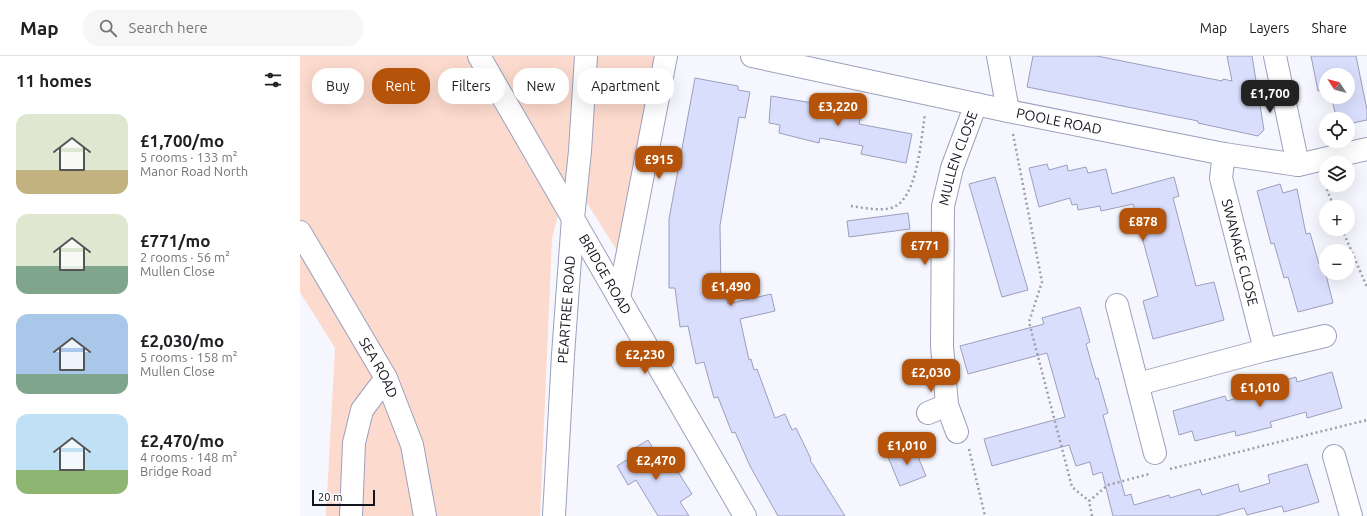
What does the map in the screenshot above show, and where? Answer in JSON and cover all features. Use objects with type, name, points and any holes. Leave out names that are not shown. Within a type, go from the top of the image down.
[{"type":"street","name":"BRIDGE ROAD","points":[[479,56],[745,516]]},
{"type":"street","name":"PEARTREE ROAD","points":[[554,516],[573,218],[580,151],[586,56]]},
{"type":"street","points":[[618,298],[666,56]]},
{"type":"street","name":"POOLE ROAD","points":[[752,56],[1008,111],[1224,154],[1307,163],[1367,149]]},
{"type":"street","points":[[998,56],[1008,111]]},
{"type":"street","points":[[1275,56],[1307,163]]},
{"type":"street","name":"MULLEN CLOSE","points":[[957,432],[938,409],[942,346],[943,206],[952,168],[976,104]]},
{"type":"street","name":"SWANAGE CLOSE","points":[[1224,154],[1221,178],[1265,350]]},
{"type":"street","name":"SEA ROAD","points":[[300,232],[386,378],[412,445],[425,516]]},
{"type":"street","points":[[1117,305],[1138,384],[1154,463]]},
{"type":"street","points":[[1138,384],[1265,350],[1325,336]]},
{"type":"street","points":[[351,516],[354,444],[362,410],[386,378]]},
{"type":"street","points":[[1334,456],[1351,516]]},
{"type":"path","points":[[851,206],[873,210],[892,208],[903,200],[910,189],[914,176],[929,94]]},
{"type":"path","points":[[1008,111],[1042,282],[1029,322],[1072,488],[1089,501],[1092,516]]},
{"type":"path","points":[[1307,163],[1330,200]]},
{"type":"path","points":[[1345,236],[1367,287]]},
{"type":"path","points":[[1169,470],[1367,420]]},
{"type":"path","points":[[957,432],[967,440],[985,516]]},
{"type":"path","points":[[1089,501],[1108,485],[1154,463]]},
{"type":"shaded area","points":[[300,56],[656,56],[654,68],[577,68],[577,104],[647,104],[618,252],[568,173],[552,239],[540,516],[326,516],[335,348],[300,292]]},
{"type":"building","points":[[1033,56],[1097,56],[1222,81],[1223,79],[1232,81],[1227,56],[1252,56],[1264,130],[1258,136],[1198,123],[1198,121],[1027,87]]},
{"type":"building","points":[[1311,56],[1356,56],[1367,110],[1367,120],[1355,123],[1355,112],[1335,112],[1333,104],[1355,104],[1355,68],[1319,68],[1318,91]]},
{"type":"building","points":[[695,78],[738,86],[738,90],[750,92],[745,118],[739,117],[720,225],[721,293],[727,293],[728,304],[771,294],[775,311],[740,319],[749,360],[751,359],[754,370],[757,369],[775,418],[785,414],[792,430],[796,428],[811,459],[810,460],[845,516],[778,516],[750,466],[735,432],[732,433],[718,397],[714,398],[704,362],[696,364],[688,326],[680,327],[675,288],[669,288],[669,219]]},
{"type":"building","points":[[771,96],[830,106],[831,100],[863,106],[859,124],[912,134],[906,163],[861,154],[863,146],[820,138],[819,143],[779,133],[780,125],[769,123]]},
{"type":"building","points":[[1047,164],[1049,170],[1067,165],[1068,171],[1086,167],[1088,173],[1106,169],[1112,194],[1174,177],[1179,196],[1173,198],[1196,286],[1214,282],[1224,320],[1153,339],[1143,301],[1158,296],[1133,204],[1101,211],[1100,206],[1078,210],[1077,204],[1072,205],[1070,198],[1039,207],[1029,168]]},
{"type":"building","points":[[995,177],[1028,290],[1002,297],[969,184]]},
{"type":"building","points":[[1280,184],[1283,193],[1297,189],[1306,234],[1310,233],[1319,264],[1319,280],[1327,280],[1333,303],[1298,312],[1288,277],[1284,278],[1274,243],[1271,244],[1257,191]]},
{"type":"building","points":[[908,213],[910,229],[849,237],[847,221]]},
{"type":"building","points":[[1080,307],[1090,342],[1086,344],[1108,413],[1103,415],[1125,496],[1131,494],[1134,505],[1169,495],[1170,498],[1200,489],[1202,495],[1238,484],[1240,492],[1270,483],[1268,475],[1307,464],[1319,502],[1284,512],[1282,506],[1247,515],[1244,508],[1216,516],[1113,516],[1102,472],[1093,475],[1090,462],[1076,466],[1069,445],[992,466],[984,439],[1065,417],[1047,353],[968,374],[960,346],[1044,324],[1042,318]]},
{"type":"building","points":[[1332,372],[1342,408],[1307,418],[1306,412],[1270,422],[1272,427],[1236,436],[1235,431],[1195,441],[1192,431],[1179,435],[1173,411],[1225,396],[1227,401],[1262,392],[1261,387],[1296,377],[1297,382]]},
{"type":"building","points":[[648,440],[665,469],[673,464],[692,494],[680,502],[689,516],[658,516],[636,480],[628,485],[617,466],[633,456],[630,451]]},
{"type":"building","points":[[914,447],[926,476],[900,486],[888,457]]}]
